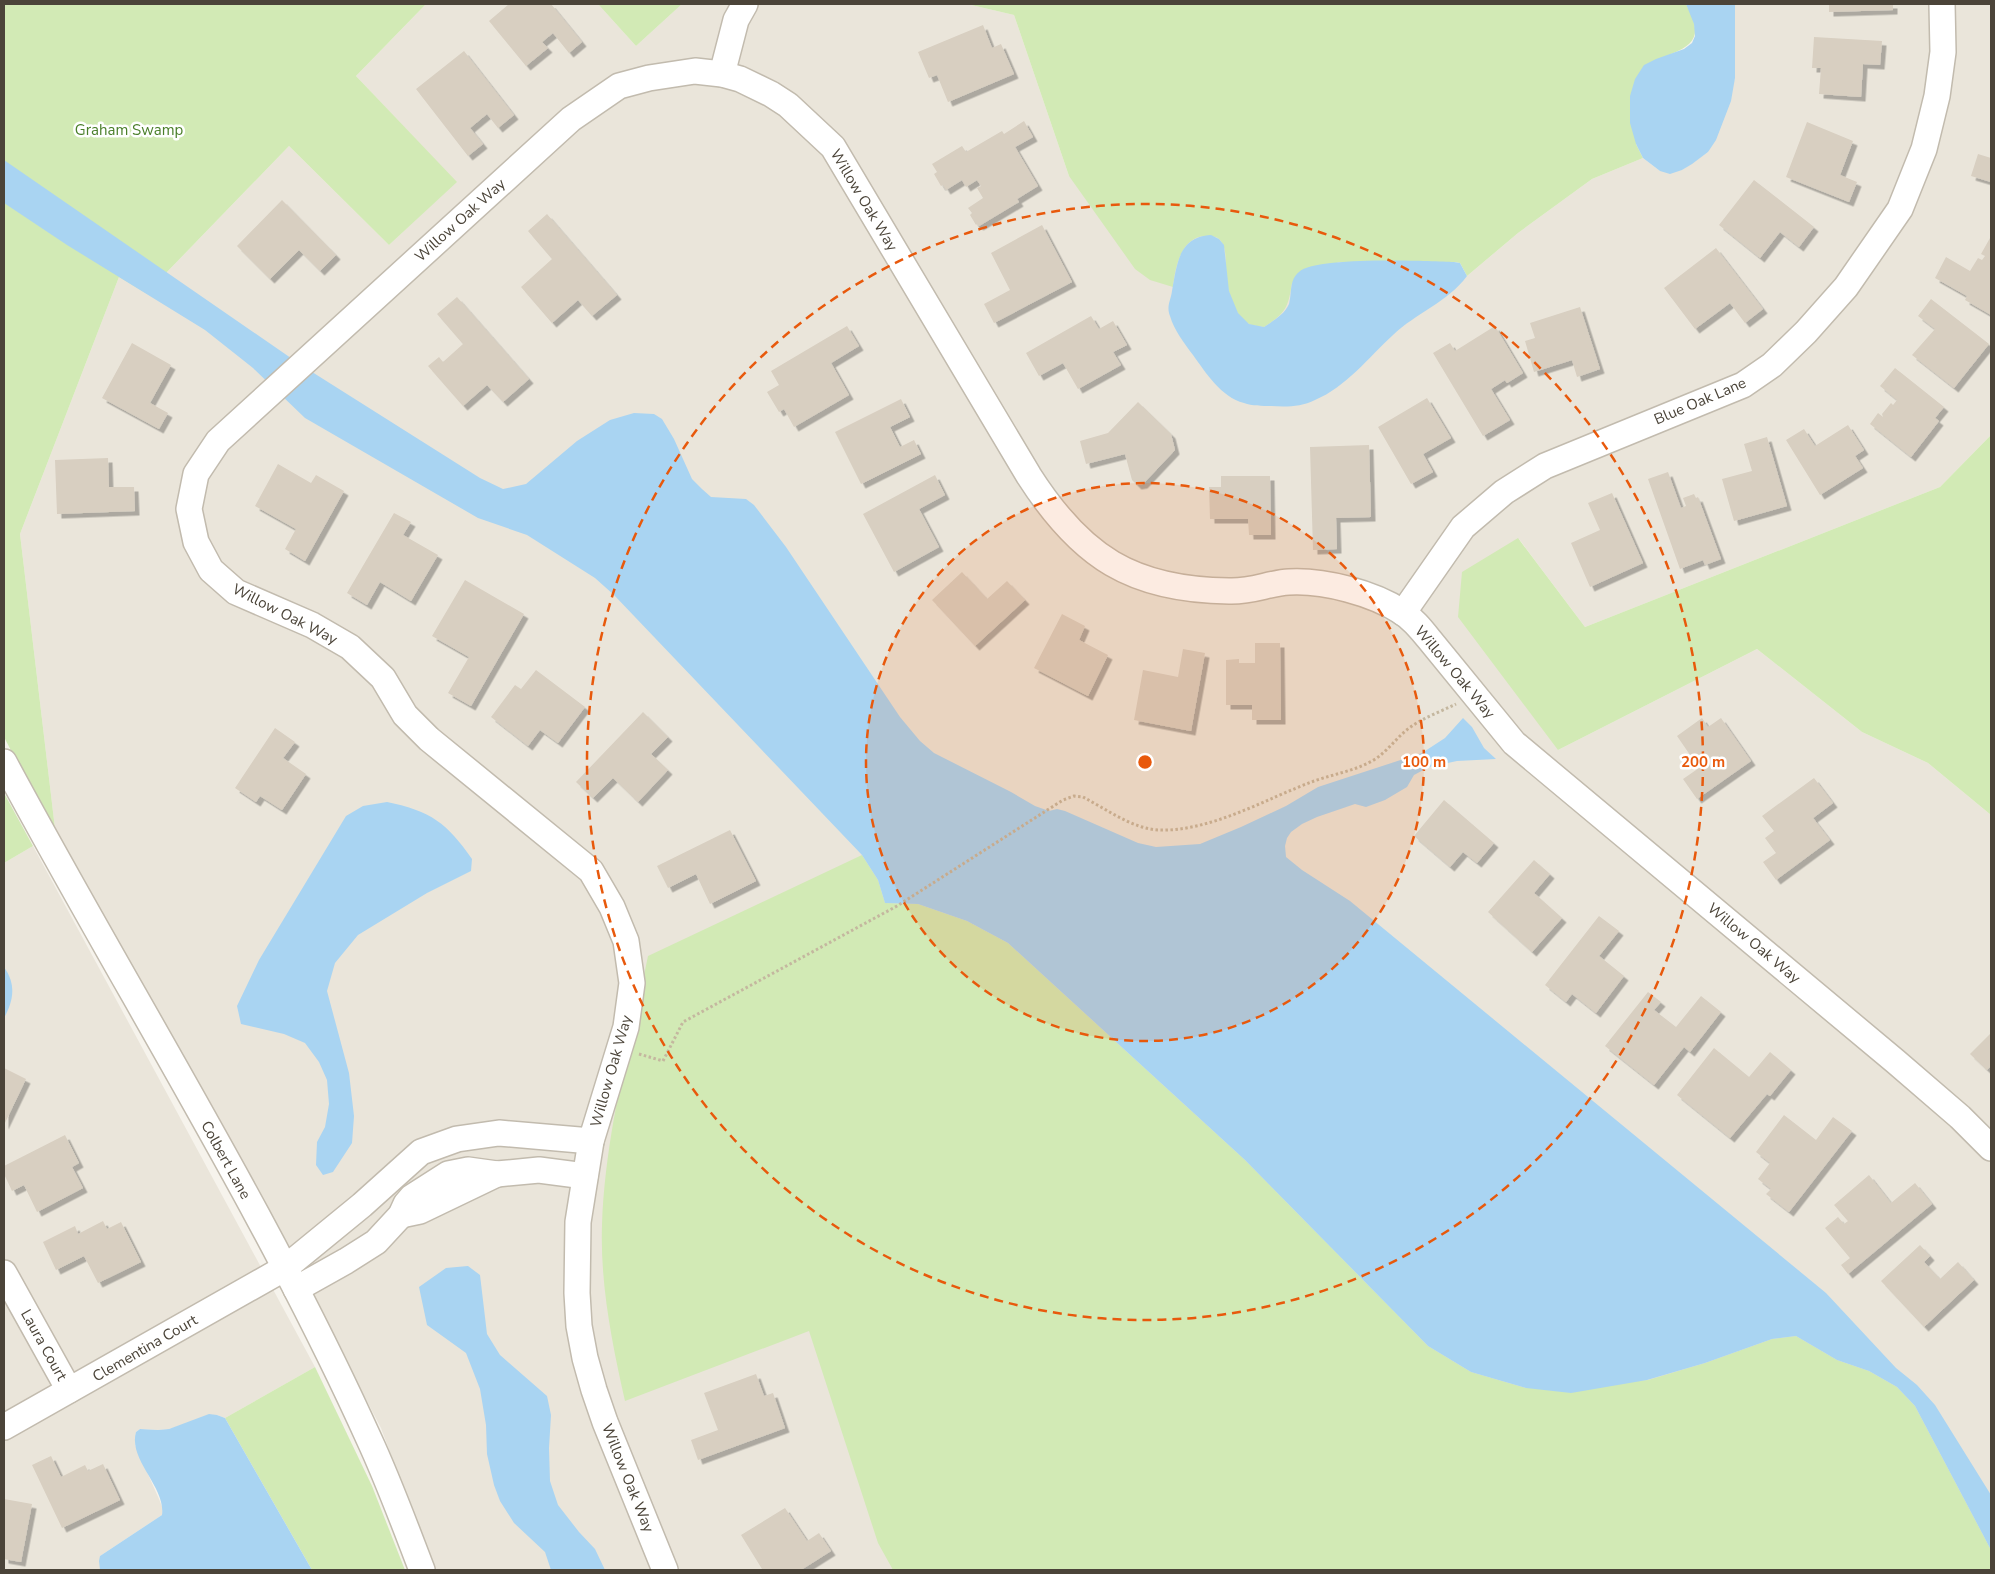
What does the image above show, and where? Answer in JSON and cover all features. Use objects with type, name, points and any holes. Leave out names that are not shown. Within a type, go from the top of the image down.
[{"type":"street","points":[[722,74],[736,20],[745,4]]},
{"type":"street","name":"Blue Oak Lane","points":[[1403,613],[1463,527],[1504,492],[1545,466],[1743,385],[1772,365],[1806,332],[1846,287],[1900,209],[1924,149],[1937,96],[1943,52],[1942,4]]},
{"type":"street","name":"Willow Oak Way","points":[[665,1570],[605,1422],[585,1358],[579,1326],[576,1257],[578,1222],[585,1176],[591,1141],[626,1027],[632,983],[626,941],[612,907],[591,872],[429,739],[406,715],[383,678],[350,647],[312,625],[236,592],[211,570],[196,542],[189,509],[196,474],[218,441],[571,119],[619,86],[649,78],[695,71],[722,74],[740,79],[788,105],[833,147],[1042,496],[1065,525],[1094,552],[1107,562],[1139,577],[1175,586],[1230,592],[1248,591],[1288,582],[1302,582],[1350,590],[1375,599],[1403,613],[1429,639],[1514,743],[1896,1061],[1960,1117],[1991,1148]]},
{"type":"street","name":"Colbert Lane","points":[[4,762],[291,1278],[370,1440],[422,1570]]},
{"type":"street","name":"Willow Oak Way","points":[[291,1278],[310,1248],[421,1152],[457,1139],[499,1133],[591,1141]]},
{"type":"street","points":[[291,1278],[324,1274],[376,1242],[401,1215],[420,1211],[497,1174],[539,1170],[585,1176]]},
{"type":"street","name":"Laura Court","points":[[4,1273],[69,1390]]},
{"type":"street","name":"Clementina Court","points":[[4,1427],[69,1390],[291,1278]]},
{"type":"path","points":[[619,1049],[663,1061],[683,1022],[897,906],[1063,800],[1074,796],[1083,797],[1139,826],[1158,830],[1182,828],[1226,816],[1316,780],[1345,773],[1385,753],[1412,726],[1474,696]]},
{"type":"shaded area","points":[[426,4],[598,4],[636,46],[682,4],[967,4],[1014,15],[1069,176],[1467,276],[1518,233],[1592,179],[1643,158],[1660,171],[1682,170],[1708,152],[1735,78],[1735,4],[1991,4],[1991,435],[1940,487],[1585,627],[1519,539],[1558,750],[1757,649],[1862,732],[1928,763],[1991,815],[1991,1570],[434,1570],[381,1428],[269,1214],[56,837],[20,534],[119,277],[167,272],[289,146],[389,245],[456,182],[356,76]]},
{"type":"shaded area","points":[[33,846],[315,1367],[225,1418],[217,1415],[169,1429],[140,1429],[136,1432],[135,1445],[163,1509],[162,1515],[100,1556],[100,1570],[4,1570],[4,863]]},
{"type":"green space","name":"Graham Swamp","points":[[4,4],[426,4],[356,76],[457,182],[389,245],[289,146],[167,272],[149,295],[119,277],[20,534],[56,837],[4,737]]},
{"type":"green space","points":[[598,4],[682,4],[636,46]]},
{"type":"green space","points":[[967,4],[1686,4],[1694,21],[1695,35],[1688,45],[1671,54],[1636,144],[1643,158],[1592,179],[1518,233],[1467,276],[1460,263],[1454,262],[1339,262],[1292,283],[1285,309],[1277,318],[1264,327],[1249,324],[1243,320],[1235,308],[1228,286],[1224,247],[1216,237],[1205,236],[1190,242],[1181,255],[1175,271],[1173,287],[1150,280],[1135,269],[1069,176],[1014,15]]},
{"type":"green space","points":[[1991,435],[1991,815],[1928,763],[1862,732],[1757,649],[1558,750],[1458,617],[1462,572],[1518,538],[1585,627],[1940,487]]},
{"type":"green space","points":[[4,793],[33,846],[4,863]]},
{"type":"green space","points":[[862,855],[878,880],[885,903],[918,904],[967,921],[1008,943],[1245,1160],[1428,1346],[1471,1372],[1526,1388],[1648,1380],[1705,1363],[1772,1339],[1796,1336],[1837,1360],[1869,1371],[1897,1387],[1915,1406],[1991,1550],[1991,1570],[893,1570],[878,1543],[809,1331],[625,1401],[611,1335],[605,1291],[602,1225],[604,1191],[613,1123],[648,956]]},
{"type":"green space","points":[[315,1367],[372,1486],[405,1570],[312,1570],[225,1418]]},
{"type":"water","points":[[1686,4],[1735,4],[1735,78],[1731,101],[1716,140],[1708,152],[1682,170],[1670,174],[1660,171],[1643,158],[1636,144],[1630,123],[1630,96],[1635,79],[1644,65],[1684,49],[1692,43],[1695,36],[1694,24]]},
{"type":"water","points":[[4,160],[301,365],[480,478],[503,489],[526,484],[577,441],[610,420],[634,413],[654,414],[662,419],[674,439],[692,479],[702,489],[711,497],[746,499],[754,505],[786,547],[900,717],[920,741],[934,753],[1035,806],[1049,811],[1057,809],[1065,811],[1138,843],[1156,847],[1200,844],[1286,806],[1318,787],[1422,753],[1445,738],[1463,718],[1472,727],[1484,748],[1496,759],[1457,761],[1429,767],[1414,775],[1407,787],[1385,800],[1366,807],[1355,804],[1302,824],[1291,832],[1287,838],[1285,846],[1286,857],[1302,870],[1350,901],[1826,1293],[1896,1368],[1917,1385],[1935,1405],[1991,1495],[1991,1550],[1915,1406],[1897,1387],[1869,1371],[1837,1360],[1796,1336],[1772,1339],[1705,1363],[1647,1380],[1571,1393],[1526,1388],[1471,1372],[1428,1346],[1245,1160],[1008,943],[967,921],[918,904],[885,903],[878,880],[862,855],[614,595],[595,578],[527,535],[478,518],[305,418],[253,368],[205,330],[67,245],[4,203]]},
{"type":"water","points":[[1211,235],[1219,239],[1224,245],[1229,291],[1238,313],[1249,324],[1264,327],[1285,311],[1289,304],[1291,287],[1296,275],[1309,267],[1372,261],[1454,262],[1460,263],[1467,276],[1451,293],[1402,327],[1347,380],[1326,394],[1310,402],[1293,406],[1250,405],[1228,396],[1215,384],[1180,336],[1169,312],[1171,294],[1181,254],[1192,241]]},
{"type":"water","points":[[387,802],[427,814],[437,820],[454,836],[472,859],[471,871],[427,893],[358,935],[335,963],[327,991],[349,1073],[354,1116],[352,1143],[333,1172],[323,1175],[316,1165],[317,1142],[325,1127],[329,1104],[327,1080],[319,1062],[305,1043],[284,1034],[241,1024],[237,1006],[259,960],[346,816],[363,806]]},
{"type":"water","points":[[4,967],[12,986],[12,998],[4,1018]]},
{"type":"water","points":[[468,1266],[480,1275],[487,1334],[500,1355],[547,1396],[551,1415],[550,1481],[558,1505],[595,1549],[605,1570],[551,1570],[545,1552],[514,1523],[500,1501],[494,1485],[487,1454],[486,1425],[480,1389],[466,1353],[427,1325],[419,1287],[446,1268]]},
{"type":"water","points":[[209,1414],[225,1418],[312,1570],[100,1570],[100,1556],[162,1515],[162,1505],[158,1494],[137,1453],[136,1432],[140,1429],[169,1429]]},
{"type":"building","points":[[509,4],[551,4],[582,42],[569,53],[553,33],[542,42],[548,48],[526,66],[489,21]]},
{"type":"building","points":[[1829,4],[1893,4],[1893,10],[1829,12]]},
{"type":"building","points":[[983,25],[992,48],[1001,44],[1014,74],[948,102],[937,75],[929,78],[918,52]]},
{"type":"building","points":[[1814,37],[1882,41],[1880,65],[1863,64],[1861,97],[1819,94],[1821,68],[1812,68]]},
{"type":"building","points":[[464,51],[514,115],[498,128],[487,114],[470,128],[483,144],[468,156],[416,89]]},
{"type":"building","points":[[1024,121],[1033,137],[1015,147],[1038,186],[1017,199],[1019,202],[979,226],[976,225],[968,208],[983,198],[977,188],[981,186],[977,180],[966,187],[962,180],[946,190],[943,185],[941,186],[934,174],[937,172],[932,164],[962,146],[966,152],[1002,131],[1004,134]]},
{"type":"building","points":[[1807,122],[1853,141],[1840,175],[1857,182],[1849,202],[1786,177]]},
{"type":"building","points":[[1978,154],[1991,158],[1991,182],[1971,176]]},
{"type":"building","points":[[1754,180],[1814,227],[1799,247],[1780,232],[1760,258],[1719,225]]},
{"type":"building","points":[[282,200],[336,255],[320,271],[299,250],[270,279],[237,246]]},
{"type":"building","points":[[547,214],[617,295],[592,316],[578,300],[552,323],[521,287],[552,259],[528,231]]},
{"type":"building","points":[[1042,225],[1072,282],[994,323],[984,304],[1010,290],[991,253]]},
{"type":"building","points":[[1990,238],[1991,315],[1965,300],[1967,296],[1935,278],[1946,257],[1970,271],[1978,258],[1982,260],[1985,256],[1981,254]]},
{"type":"building","points":[[1716,248],[1763,309],[1745,323],[1730,303],[1695,329],[1664,288]]},
{"type":"building","points":[[457,297],[529,379],[503,402],[487,385],[463,406],[428,366],[439,357],[443,362],[463,344],[437,314]]},
{"type":"building","points":[[1931,299],[1989,344],[1954,388],[1912,355],[1935,329],[1918,316]]},
{"type":"building","points":[[1580,307],[1600,369],[1577,377],[1572,360],[1534,372],[1525,341],[1535,338],[1530,323]]},
{"type":"building","points":[[1091,316],[1099,329],[1113,321],[1127,345],[1113,352],[1121,365],[1078,389],[1063,363],[1039,376],[1026,353]]},
{"type":"building","points":[[847,326],[859,346],[831,363],[849,395],[794,427],[784,409],[779,412],[767,392],[779,385],[771,371]]},
{"type":"building","points":[[1495,326],[1523,373],[1507,383],[1505,380],[1491,389],[1510,420],[1483,436],[1433,353],[1450,343],[1455,351]]},
{"type":"building","points":[[132,343],[171,365],[150,403],[168,413],[159,429],[102,398]]},
{"type":"building","points":[[1895,368],[1944,407],[1935,418],[1939,421],[1911,457],[1870,424],[1878,413],[1883,417],[1882,414],[1891,403],[1893,405],[1897,400],[1880,386]]},
{"type":"building","points":[[1427,398],[1451,438],[1423,454],[1433,472],[1411,484],[1378,427]]},
{"type":"building","points":[[901,399],[910,417],[890,427],[900,447],[914,440],[921,454],[861,484],[835,432]]},
{"type":"building","points":[[1138,402],[1171,434],[1175,450],[1143,484],[1137,485],[1132,480],[1125,454],[1086,464],[1080,441],[1108,433]]},
{"type":"building","points":[[1848,425],[1864,450],[1855,456],[1863,468],[1820,495],[1786,440],[1804,429],[1815,446]]},
{"type":"building","points":[[1767,437],[1787,506],[1734,521],[1722,479],[1752,471],[1744,444]]},
{"type":"building","points":[[1369,445],[1371,517],[1336,518],[1337,549],[1313,550],[1310,447]]},
{"type":"building","points":[[108,458],[109,487],[134,487],[135,511],[57,514],[55,460]]},
{"type":"building","points":[[278,464],[311,483],[316,475],[344,491],[305,561],[285,549],[296,529],[255,506]]},
{"type":"building","points":[[1668,472],[1681,508],[1686,506],[1683,498],[1694,494],[1696,498],[1698,497],[1721,559],[1705,565],[1703,560],[1680,569],[1648,479]]},
{"type":"building","points":[[935,475],[945,495],[919,509],[939,547],[894,572],[863,514]]},
{"type":"building","points":[[1221,476],[1270,476],[1271,535],[1249,535],[1248,519],[1210,519],[1209,487],[1221,487]]},
{"type":"building","points":[[1612,493],[1643,563],[1590,587],[1571,543],[1600,530],[1588,503]]},
{"type":"building","points":[[394,513],[411,522],[403,535],[438,555],[411,601],[380,582],[367,605],[347,593]]},
{"type":"building","points":[[962,572],[987,599],[1007,581],[1025,600],[975,646],[932,600]]},
{"type":"building","points":[[465,580],[524,614],[471,706],[448,693],[469,657],[432,636]]},
{"type":"building","points":[[1062,614],[1085,626],[1079,640],[1108,655],[1088,696],[1034,668]]},
{"type":"building","points":[[1255,643],[1280,643],[1281,720],[1252,720],[1252,705],[1226,705],[1226,660],[1239,659],[1239,663],[1255,663]]},
{"type":"building","points":[[1183,649],[1205,653],[1191,731],[1134,720],[1143,670],[1178,677]]},
{"type":"building","points":[[536,670],[585,707],[558,743],[540,730],[528,746],[491,717],[515,685],[521,689]]},
{"type":"building","points":[[643,712],[668,737],[651,754],[668,770],[638,802],[613,778],[593,798],[576,782]]},
{"type":"building","points":[[1702,718],[1708,727],[1721,718],[1751,761],[1697,799],[1683,779],[1699,768],[1677,736]]},
{"type":"building","points":[[275,728],[295,742],[283,758],[306,774],[282,810],[260,796],[256,802],[235,788]]},
{"type":"building","points":[[1814,778],[1833,803],[1813,818],[1830,840],[1776,880],[1763,862],[1776,853],[1765,838],[1774,831],[1762,816]]},
{"type":"building","points":[[1444,800],[1494,843],[1477,863],[1463,852],[1450,867],[1414,836]]},
{"type":"building","points":[[730,830],[756,881],[710,904],[696,874],[668,888],[657,866]]},
{"type":"building","points":[[1534,860],[1550,874],[1534,893],[1562,918],[1532,952],[1488,912]]},
{"type":"building","points":[[1599,916],[1619,931],[1599,956],[1624,976],[1596,1013],[1572,994],[1566,1002],[1545,985]]},
{"type":"building","points":[[1648,992],[1661,1002],[1654,1010],[1676,1027],[1701,996],[1721,1012],[1690,1052],[1684,1047],[1654,1085],[1605,1046]]},
{"type":"building","points":[[1991,1033],[1991,1066],[1987,1070],[1970,1054]]},
{"type":"building","points":[[1714,1048],[1749,1077],[1770,1052],[1791,1070],[1770,1096],[1767,1094],[1730,1138],[1677,1095]]},
{"type":"building","points":[[4,1068],[26,1079],[4,1125]]},
{"type":"building","points":[[1784,1115],[1816,1140],[1833,1117],[1852,1131],[1789,1212],[1766,1194],[1771,1189],[1758,1179],[1770,1163],[1756,1152]]},
{"type":"building","points":[[65,1135],[79,1163],[72,1167],[83,1188],[37,1212],[24,1185],[12,1191],[4,1174],[4,1166]]},
{"type":"building","points":[[1869,1175],[1891,1203],[1915,1183],[1932,1204],[1848,1274],[1841,1265],[1850,1258],[1825,1228],[1838,1217],[1844,1224],[1848,1221],[1834,1205]]},
{"type":"building","points":[[103,1221],[107,1229],[121,1222],[141,1262],[98,1283],[84,1256],[56,1270],[43,1242],[75,1226],[78,1234]]},
{"type":"building","points":[[1920,1245],[1930,1256],[1924,1262],[1940,1279],[1958,1262],[1974,1280],[1924,1327],[1881,1281]]},
{"type":"building","points":[[756,1374],[764,1396],[773,1393],[785,1428],[698,1460],[691,1440],[718,1430],[704,1393]]},
{"type":"building","points":[[51,1456],[61,1477],[85,1465],[88,1471],[103,1464],[120,1500],[62,1528],[32,1465]]},
{"type":"building","points":[[4,1499],[32,1504],[21,1562],[4,1559]]},
{"type":"building","points":[[785,1508],[807,1541],[819,1533],[831,1551],[801,1570],[760,1570],[762,1569],[741,1535]]}]
